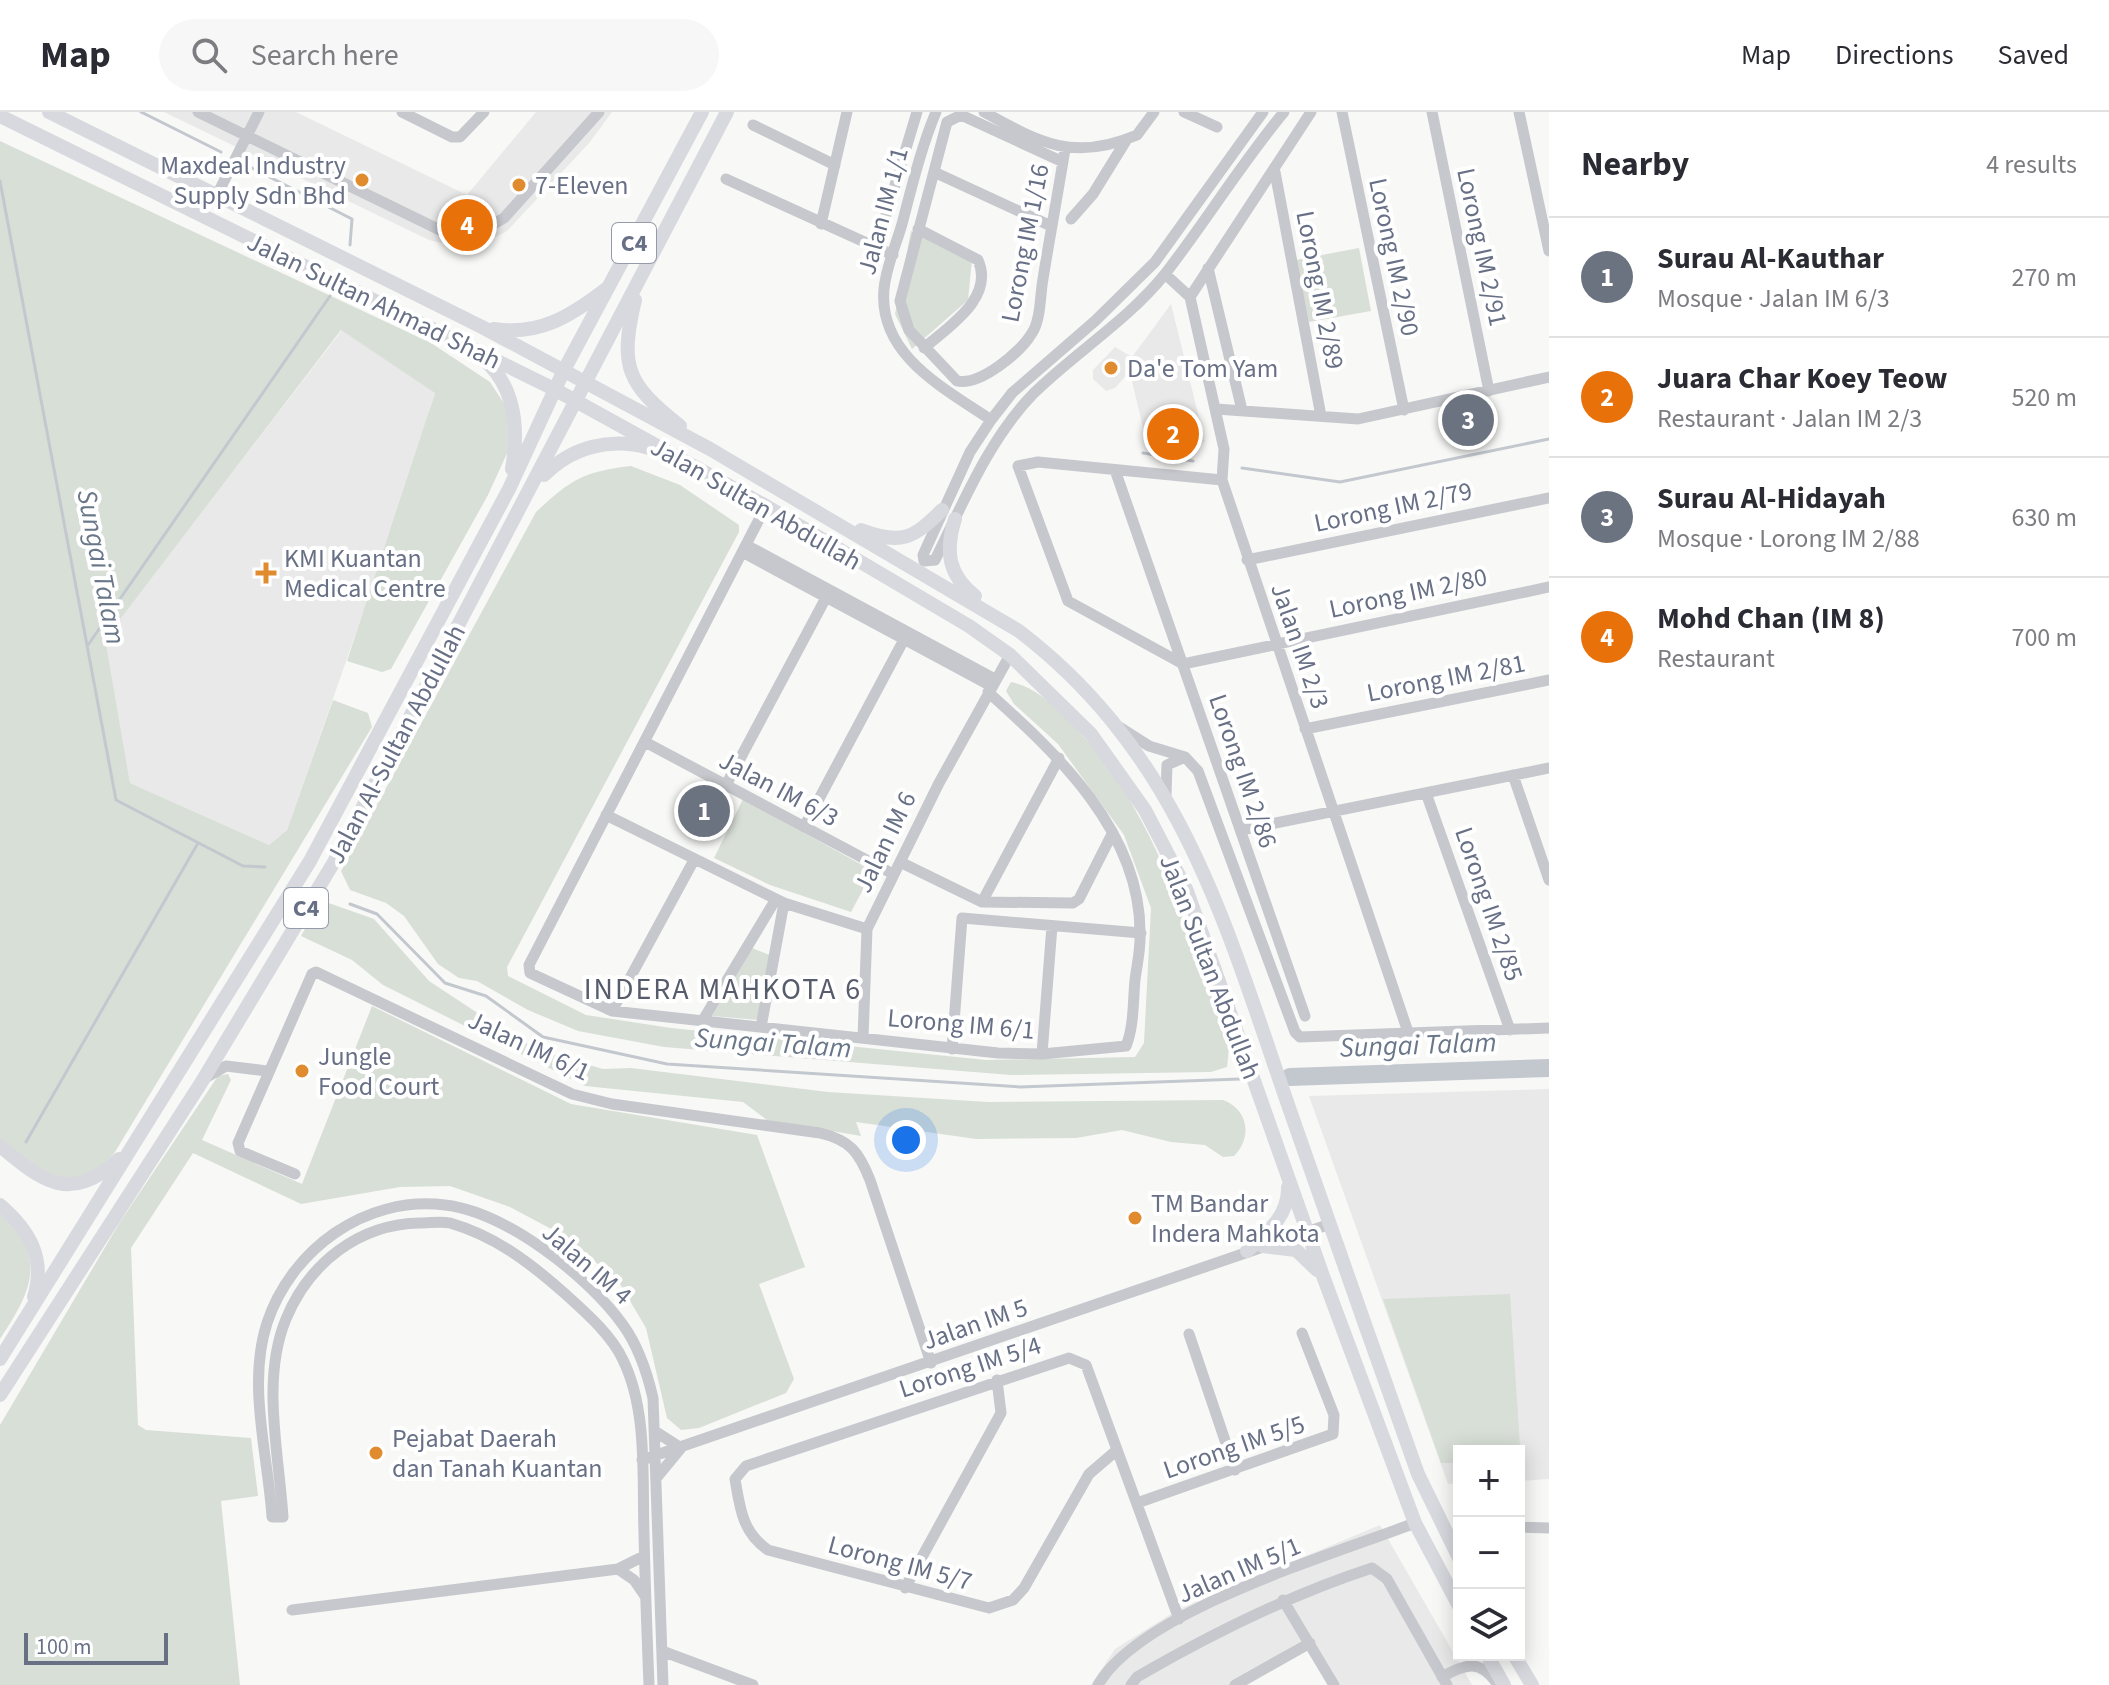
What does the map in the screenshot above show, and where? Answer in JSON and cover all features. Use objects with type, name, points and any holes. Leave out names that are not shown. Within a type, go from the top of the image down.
[{"type":"main road","name":"Jalan Sultan Ahmad Shah","points":[[49,112],[482,327],[584,383]]},
{"type":"main road","name":"Jalan Al-Sultan Abdullah","points":[[0,1359],[310,861],[509,489],[554,389],[702,112]]},
{"type":"main road","name":"Jalan Al-Sultan Abdullah","points":[[0,1395],[201,1083],[334,862],[527,499],[584,383],[727,112]]},
{"type":"main road","name":"Jalan Sultan Ahmad Shah","points":[[0,116],[577,400]]},
{"type":"main road","points":[[662,238],[632,312],[627,356],[631,375],[648,401],[710,449]]},
{"type":"main road","points":[[482,327],[508,331],[535,329],[561,321],[612,284]]},
{"type":"main road","points":[[468,347],[486,361],[510,399],[516,444],[509,489]]},
{"type":"main road","name":"Jalan Sultan Abdullah","points":[[584,383],[710,449],[1019,631],[1055,659],[1116,725],[1166,794],[1206,876],[1418,1474],[1453,1546]]},
{"type":"main road","name":"Jalan Sultan Abdullah","points":[[577,400],[766,506],[969,626],[1010,655],[1091,734],[1145,810],[1187,891],[1323,1276],[1415,1523],[1453,1595]]},
{"type":"main road","points":[[527,499],[554,465],[594,445],[638,445],[669,454]]},
{"type":"main road","points":[[813,508],[874,535],[900,539],[924,529],[942,510]]},
{"type":"main road","points":[[955,519],[948,554],[953,573],[966,589],[1019,631]]},
{"type":"main road","points":[[1243,1051],[1255,1065],[1261,1066],[1265,1062],[1258,1019]]},
{"type":"main road","points":[[1269,1125],[1269,1114],[1276,1108],[1283,1108],[1292,1116]]},
{"type":"main road","points":[[0,1146],[38,1177],[57,1185],[72,1185],[102,1174],[132,1146]]},
{"type":"main road","points":[[1247,1251],[1277,1224],[1285,1206],[1288,1177]]},
{"type":"main road","points":[[0,1205],[27,1231],[35,1249],[38,1271],[27,1316]]},
{"type":"main road","points":[[1263,1246],[1296,1250],[1323,1276]]},
{"type":"main road","points":[[1490,1661],[1501,1685]]},
{"type":"main road","points":[[1518,1661],[1532,1685]]},
{"type":"street","points":[[198,112],[446,233],[471,237],[504,218],[599,112]]},
{"type":"street","points":[[217,195],[259,112]]},
{"type":"street","points":[[402,112],[452,137],[460,137],[484,112]]},
{"type":"street","points":[[821,224],[847,112]]},
{"type":"street","name":"Jalan IM 1/1","points":[[876,248],[917,112]]},
{"type":"street","name":"Jalan IM 1/1","points":[[936,112],[926,135],[893,255],[884,291],[885,308],[899,346],[932,380],[991,420]]},
{"type":"street","points":[[984,112],[1064,156],[1127,139],[1144,129],[1154,112]]},
{"type":"street","points":[[1184,112],[1217,127]]},
{"type":"street","points":[[1263,112],[1155,262],[1095,321],[1012,393],[991,420],[970,452],[942,510],[924,561],[935,560],[986,459],[1032,395],[1135,305],[1165,274],[1229,182],[1284,112]]},
{"type":"street","points":[[1165,274],[1190,297],[1275,172],[1311,112]]},
{"type":"street","name":"Lorong IM 2/90","points":[[1342,112],[1404,410]]},
{"type":"street","name":"Lorong IM 2/91","points":[[1432,112],[1489,391]]},
{"type":"street","points":[[1519,112],[1549,251]]},
{"type":"street","name":"Lorong IM 1/16","points":[[961,115],[1064,156],[1031,336],[986,376],[972,382],[950,376],[904,322],[900,301],[947,122],[961,115]]},
{"type":"street","points":[[753,125],[835,165]]},
{"type":"street","points":[[1071,219],[1093,194],[1127,139]]},
{"type":"street","points":[[934,172],[1051,226]]},
{"type":"street","name":"Lorong IM 2/89","points":[[1275,172],[1321,416]]},
{"type":"street","points":[[726,179],[893,255]]},
{"type":"street","points":[[918,229],[978,260],[981,268],[976,301],[924,348]]},
{"type":"street","points":[[1208,268],[1242,410]]},
{"type":"street","name":"Jalan IM 2/3","points":[[1190,297],[1224,449],[1222,480],[1409,1035]]},
{"type":"street","points":[[1216,409],[1358,419],[1549,377]]},
{"type":"street","points":[[1183,664],[1068,601],[1018,466],[1027,463],[1222,480]]},
{"type":"street","name":"Lorong IM 2/86","points":[[1115,470],[1305,1016]]},
{"type":"street","name":"Lorong IM 2/79","points":[[1247,560],[1549,498]]},
{"type":"street","name":"Lorong IM 6/1","points":[[746,549],[991,686],[1059,758],[1089,795],[1112,834],[1133,884],[1141,933],[1126,1046],[1042,1054],[952,1049],[612,1011],[530,973],[529,965],[766,506]]},
{"type":"street","name":"Lorong IM 2/80","points":[[1183,664],[1549,587]]},
{"type":"street","points":[[726,785],[828,594]]},
{"type":"street","points":[[804,827],[906,636]]},
{"type":"street","name":"Jalan IM 6","points":[[863,1038],[867,929],[991,686],[1010,655]]},
{"type":"street","name":"Lorong IM 2/81","points":[[1305,729],[1549,680]]},
{"type":"street","points":[[1116,725],[1149,746],[1185,757],[1198,771],[1295,1032],[1309,1039],[1549,1028]]},
{"type":"street","name":"Jalan IM 6/3","points":[[645,742],[893,874]]},
{"type":"street","points":[[1166,794],[1167,765],[1185,757]]},
{"type":"street","points":[[982,902],[1059,758]]},
{"type":"street","points":[[1241,830],[1549,768]]},
{"type":"street","points":[[1513,775],[1549,880]]},
{"type":"street","name":"Lorong IM 2/85","points":[[1426,793],[1510,1030]]},
{"type":"street","points":[[606,815],[780,901],[867,929]]},
{"type":"street","points":[[900,862],[982,902],[1076,902],[1112,834]]},
{"type":"street","points":[[612,1011],[694,860]]},
{"type":"street","points":[[703,1020],[780,901]]},
{"type":"street","points":[[761,1027],[780,901]]},
{"type":"street","points":[[952,1049],[962,918],[1141,933]]},
{"type":"street","points":[[1042,1054],[1052,926]]},
{"type":"street","name":"Jalan IM 6/1","points":[[295,1174],[240,1151],[238,1143],[267,1071],[316,972],[572,1094],[612,1104],[820,1133],[846,1141],[861,1159],[870,1180],[931,1363]]},
{"type":"street","points":[[229,1036],[232,1059],[241,1066]]},
{"type":"street","points":[[201,1083],[226,1066],[267,1071]]},
{"type":"street","name":"Jalan IM 4","points":[[649,1685],[642,1460],[635,1401],[623,1359],[567,1296],[500,1243],[448,1222],[400,1223],[370,1231],[319,1266],[286,1320],[276,1351],[277,1517],[258,1384],[259,1356],[266,1325],[280,1290],[301,1261],[334,1233],[363,1216],[383,1210],[443,1204],[470,1210],[543,1249],[622,1323],[647,1371],[656,1432],[663,1685]]},
{"type":"street","name":"Jalan IM 5","points":[[642,1460],[1330,1224]]},
{"type":"street","name":"Lorong IM 5/5","points":[[1137,1503],[1333,1434],[1334,1415],[1302,1333]]},
{"type":"street","points":[[1189,1334],[1235,1470]]},
{"type":"street","name":"Lorong IM 5/4","points":[[735,1479],[746,1466],[997,1380],[1069,1358],[1078,1359],[1086,1365],[1179,1619]]},
{"type":"street","points":[[905,1588],[1001,1413],[997,1380]]},
{"type":"street","points":[[656,1432],[681,1448],[658,1476]]},
{"type":"street","name":"Lorong IM 5/7","points":[[735,1479],[743,1522],[757,1542],[768,1550],[977,1607],[1002,1606],[1024,1588],[1089,1474],[1117,1450]]},
{"type":"street","name":"Jalan IM 5/1","points":[[1098,1685],[1120,1655],[1179,1619],[1232,1593],[1415,1523]]},
{"type":"street","points":[[1525,1527],[1549,1528]]},
{"type":"street","points":[[292,1610],[618,1569],[644,1556]]},
{"type":"street","points":[[1131,1685],[1137,1677],[1198,1642],[1283,1600],[1372,1568],[1387,1579],[1445,1681],[1469,1663],[1476,1664],[1501,1685]]},
{"type":"street","points":[[618,1569],[634,1580],[645,1596]]},
{"type":"street","points":[[1283,1600],[1334,1685]]},
{"type":"street","points":[[1235,1685],[1310,1643]]},
{"type":"street","points":[[662,1651],[753,1685]]},
{"type":"shaded area","points":[[164,112],[296,112],[467,195],[536,112],[612,112],[590,142],[507,231],[479,246],[454,246],[429,240]]},
{"type":"shaded area","points":[[0,141],[431,343],[490,382],[505,405],[510,422],[509,449],[488,495],[391,669],[382,672],[347,661],[435,393],[341,330],[105,639],[130,783],[269,845],[287,830],[333,700],[368,713],[372,727],[115,1152],[99,1167],[70,1178],[42,1171],[0,1140]]},
{"type":"shaded area","points":[[911,231],[972,260],[968,300],[912,349],[895,314]]},
{"type":"shaded area","points":[[1359,248],[1371,311],[1309,322],[1296,260]]},
{"type":"shaded area","points":[[1171,304],[1205,442],[1163,448],[1150,443],[1145,436],[1131,377],[1125,377],[1115,388],[1106,391],[1093,379],[1093,370],[1115,347],[1132,357]]},
{"type":"shaded area","name":"KMI Kuantan Medical Centre","points":[[342,330],[435,392],[400,507],[287,830],[269,845],[130,783],[104,639]]},
{"type":"shaded area","points":[[631,466],[680,485],[739,525],[739,532],[507,967],[508,976],[586,1015],[671,1028],[986,1060],[1135,1057],[1144,1043],[1151,908],[1124,835],[1058,744],[1014,704],[1006,691],[1011,682],[1034,691],[1066,718],[1097,753],[1147,831],[1184,916],[1229,1048],[1227,1067],[1211,1072],[1011,1075],[664,1047],[578,1031],[528,1010],[477,981],[459,978],[438,964],[404,916],[386,903],[350,890],[341,871],[536,512],[559,492],[589,474]]},
{"type":"shaded area","points":[[743,799],[873,871],[851,912],[770,885],[714,858]]},
{"type":"shaded area","points":[[326,902],[374,919],[429,981],[514,1037],[544,1052],[603,1069],[631,1068],[828,1092],[988,1102],[1223,1100],[1238,1110],[1242,1117],[1244,1140],[1234,1156],[1223,1157],[1205,1145],[1171,1142],[1122,1130],[1076,1138],[976,1139],[856,1122],[861,1136],[767,1120],[743,1102],[585,1086],[383,985],[352,960],[301,936],[318,905]]},
{"type":"shaded area","points":[[752,948],[770,955],[759,1020],[712,1016]]},
{"type":"shaded area","points":[[372,1006],[571,1104],[757,1135],[805,1267],[759,1284],[794,1379],[786,1393],[699,1428],[681,1430],[667,1418],[646,1328],[620,1284],[570,1239],[510,1207],[450,1186],[400,1187],[301,1204],[193,1153],[131,1248],[138,1425],[146,1430],[251,1438],[258,1496],[221,1501],[240,1685],[0,1685],[0,1425],[120,1222],[218,1076],[228,1074],[231,1080],[202,1140],[302,1184]]},
{"type":"shaded area","points":[[1549,1089],[1549,1479],[1525,1481],[1525,1445],[1453,1445],[1453,1484],[1448,1484],[1309,1096]]},
{"type":"shaded area","points":[[0,1214],[25,1245],[30,1260],[30,1275],[20,1306],[0,1339]]},
{"type":"shaded area","points":[[1510,1294],[1520,1445],[1453,1445],[1453,1463],[1441,1463],[1383,1299]]},
{"type":"shaded area","points":[[1380,1525],[1453,1652],[1453,1661],[1458,1661],[1472,1685],[1328,1685],[1308,1650],[1248,1685],[1091,1685],[1115,1649],[1179,1609]]},
{"type":"waterway","points":[[141,112],[221,152]]},
{"type":"waterway","points":[[246,165],[352,219],[350,245]]},
{"type":"waterway","name":"Sungai Talam","points":[[0,181],[116,800],[243,866],[265,867]]},
{"type":"waterway","points":[[88,645],[330,296]]},
{"type":"waterway","points":[[1242,468],[1340,482],[1549,439]]},
{"type":"waterway","points":[[1143,453],[1193,461]]},
{"type":"waterway","points":[[26,1142],[198,843]]},
{"type":"waterway","name":"Sungai Talam","points":[[350,904],[377,914],[445,983],[486,996],[543,1037],[667,1064],[1020,1087],[1240,1079]]},
{"type":"waterway","name":"Sungai Talam","points":[[1290,1077],[1549,1068]]},
{"type":"place","name":"Maxdeal Industry Supply Sdn Bhd","points":[[362,180]]},
{"type":"place","name":"7-Eleven","points":[[519,185]]},
{"type":"place","name":"Mohd Chan (IM 8)","points":[[467,225]]},
{"type":"place","name":"Da'e Tom Yam","points":[[1111,368]]},
{"type":"place","name":"Surau Al-Hidayah","points":[[1468,420]]},
{"type":"place","name":"Juara Char Koey Teow","points":[[1173,434]]},
{"type":"place","name":"KMI Kuantan Medical Centre","points":[[266,573]]},
{"type":"place","name":"Surau Al-Kauthar","points":[[704,811]]},
{"type":"place","name":"Jungle Food Court","points":[[302,1071]]},
{"type":"place","name":"TM Bandar Indera Mahkota","points":[[1135,1218]]},
{"type":"place","name":"Pejabat Daerah dan Tanah Kuantan","points":[[376,1453]]},
{"type":"district","name":"INDERA MAHKOTA 6","points":[[723,989]]}]
